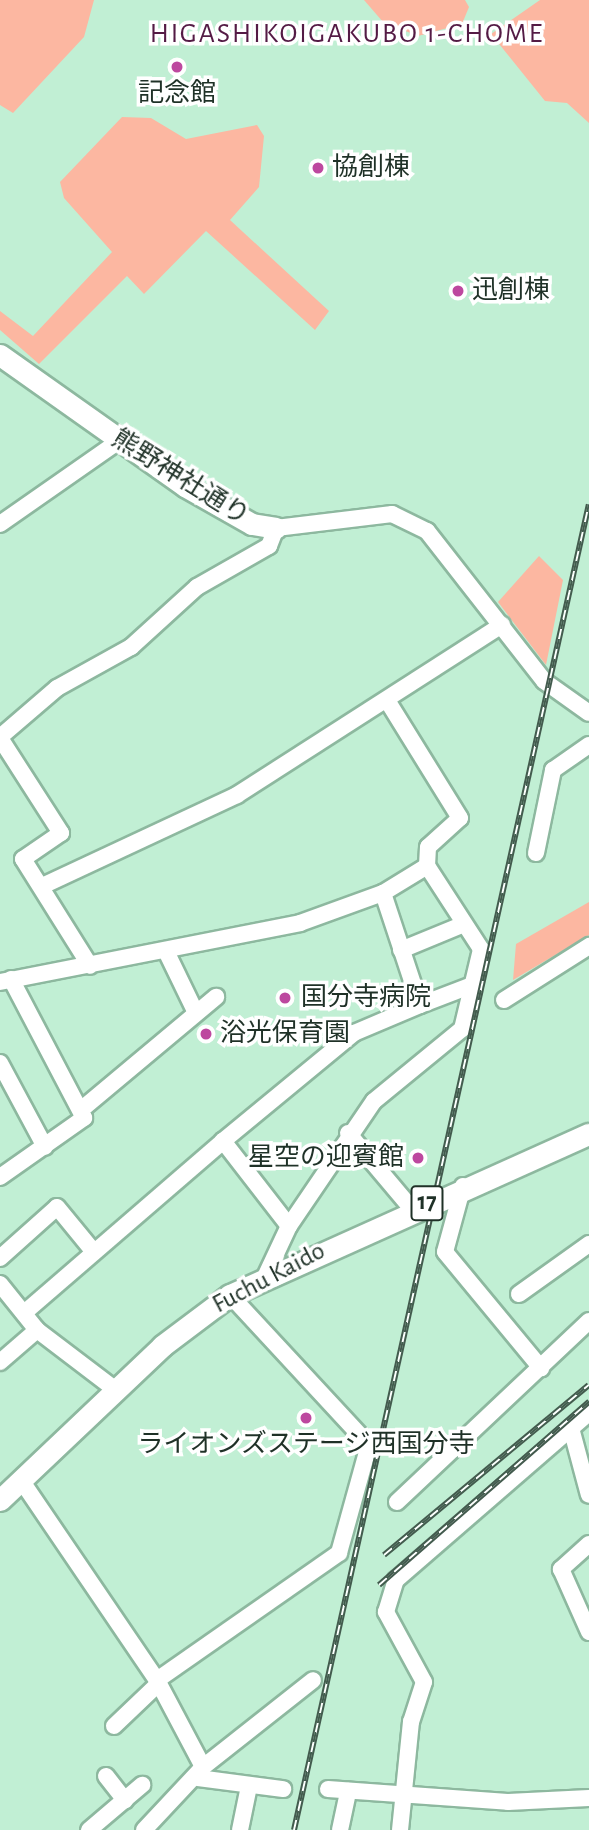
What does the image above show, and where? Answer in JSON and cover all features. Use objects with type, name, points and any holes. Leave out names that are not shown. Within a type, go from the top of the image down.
[{"type":"main road","name":"熊野神社通り","points":[[0,355],[119,441],[211,502],[276,528]]},
{"type":"main road","name":"Fuchu Kaido","points":[[0,1500],[162,1346],[230,1295],[266,1275],[412,1209],[589,1133]]},
{"type":"street","points":[[0,524],[119,441]]},
{"type":"street","name":"熊野神社通り","points":[[276,528],[403,517],[427,531],[550,688],[589,713]]},
{"type":"street","points":[[90,966],[23,859],[61,834],[0,737],[57,688],[131,647],[197,587],[269,545],[276,528]]},
{"type":"street","points":[[42,886],[237,795],[388,702],[502,625]]},
{"type":"street","points":[[266,1275],[289,1226],[348,1133],[389,1087],[462,1029],[481,949],[462,925],[427,866],[429,847],[460,818],[388,702]]},
{"type":"street","points":[[536,853],[554,769],[589,745]]},
{"type":"street","points":[[0,1177],[84,1118],[82,1109],[5,981],[300,923],[383,893],[427,866]]},
{"type":"street","points":[[383,893],[420,1004]]},
{"type":"street","points":[[401,950],[462,925]]},
{"type":"street","points":[[504,1000],[589,946]]},
{"type":"street","points":[[166,951],[196,1013]]},
{"type":"street","points":[[24,1313],[223,1141],[354,1033],[472,985]]},
{"type":"street","points":[[82,1109],[216,997]]},
{"type":"street","points":[[0,1063],[6,1089],[45,1147]]},
{"type":"street","points":[[348,1133],[412,1209]]},
{"type":"street","points":[[223,1141],[289,1226]]},
{"type":"street","points":[[463,1186],[445,1252],[541,1368]]},
{"type":"street","points":[[0,1258],[57,1207],[94,1252]]},
{"type":"street","points":[[519,1294],[589,1244]]},
{"type":"street","points":[[0,1284],[37,1330],[117,1391]]},
{"type":"street","points":[[114,1726],[158,1681],[340,1553],[369,1445],[230,1295]]},
{"type":"street","points":[[397,1502],[589,1321]]},
{"type":"street","points":[[0,1362],[37,1330]]},
{"type":"street","points":[[400,1830],[408,1794],[411,1722],[424,1682],[386,1612],[396,1580],[589,1413]]},
{"type":"street","points":[[571,1428],[589,1495]]},
{"type":"street","points":[[21,1480],[158,1681],[201,1773],[249,1786],[283,1789]]},
{"type":"street","points":[[589,1544],[561,1569],[589,1632]]},
{"type":"street","points":[[144,1830],[201,1773],[313,1680]]},
{"type":"street","points":[[106,1776],[125,1800]]},
{"type":"street","points":[[89,1830],[142,1785]]},
{"type":"street","points":[[240,1830],[249,1786]]},
{"type":"street","points":[[328,1789],[508,1802],[589,1798]]},
{"type":"street","points":[[340,1830],[348,1791]]},
{"type":"shaded area","points":[[0,0],[94,0],[84,37],[13,113],[0,105]]},
{"type":"shaded area","points":[[364,0],[465,0],[469,7],[462,24],[418,36],[383,22]]},
{"type":"shaded area","points":[[540,0],[589,0],[589,123],[567,103],[545,101],[491,34]]},
{"type":"shaded area","points":[[122,117],[151,118],[186,139],[257,125],[264,136],[259,187],[230,220],[329,311],[315,330],[206,231],[144,294],[127,276],[39,364],[0,330],[0,311],[33,336],[112,252],[64,198],[60,182]]},
{"type":"shaded area","points":[[539,556],[563,580],[546,665],[498,602]]},
{"type":"shaded area","points":[[589,902],[589,935],[513,980],[516,944]]},
{"type":"railway","points":[[294,1830],[589,504]]},
{"type":"railway","points":[[384,1555],[589,1385]]},
{"type":"railway","points":[[379,1585],[589,1402]]},
{"type":"place","name":"記念館","points":[[177,67]]},
{"type":"place","name":"協創棟","points":[[318,168]]},
{"type":"place","name":"迅創棟","points":[[458,291]]},
{"type":"place","name":"国分寺病院","points":[[285,998]]},
{"type":"place","name":"浴光保育園","points":[[206,1034]]},
{"type":"place","name":"星空の迎賓館","points":[[418,1158]]},
{"type":"place","name":"ライオンズステージ西国分寺","points":[[306,1418]]},
{"type":"district","name":"HIGASHIKOIGAKUBO 1-CHOME","points":[[347,34]]}]
